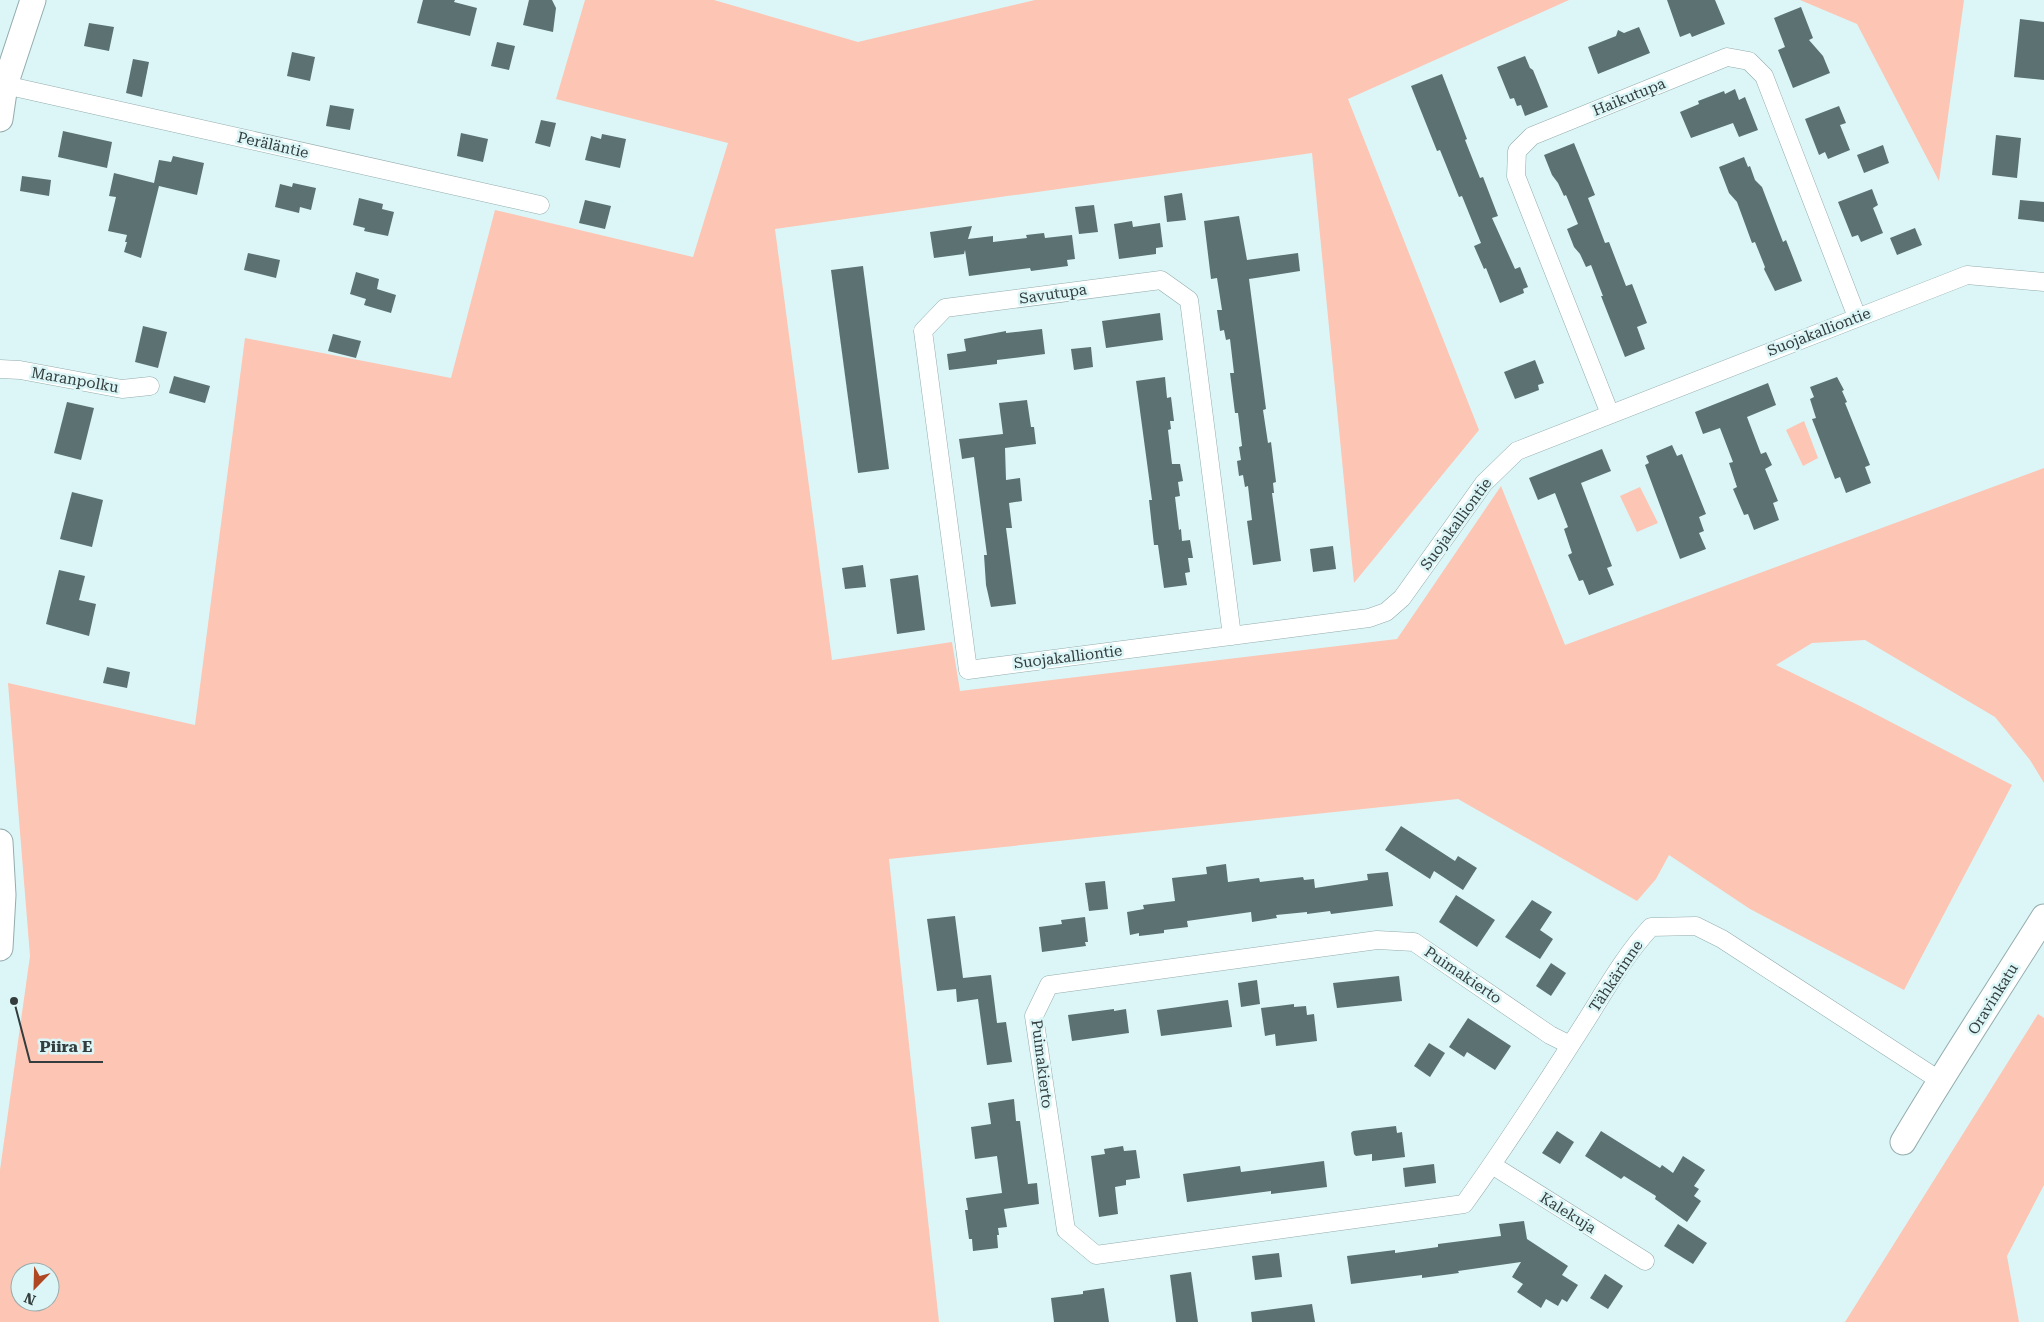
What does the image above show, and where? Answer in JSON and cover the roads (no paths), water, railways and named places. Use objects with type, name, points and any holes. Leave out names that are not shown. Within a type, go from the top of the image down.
[{"type":"street","points":[[0,119],[6,85],[33,0]]},
{"type":"street","name":"Haikutupa","points":[[1610,414],[1516,176],[1516,152],[1532,136],[1726,57],[1748,61],[1764,76],[1857,317]]},
{"type":"street","name":"Peräläntie","points":[[6,85],[540,205]]},
{"type":"street","name":"Suojakalliontie","points":[[968,670],[1369,618],[1386,612],[1402,598],[1484,483],[1501,464],[1517,451],[1967,275],[2044,282]]},
{"type":"street","name":"Savutupa","points":[[968,670],[924,331],[945,308],[1152,281],[1162,280],[1189,300],[1232,636]]},
{"type":"street","name":"Maranpolku","points":[[0,369],[20,370],[122,389],[150,386]]},
{"type":"street","points":[[0,842],[3,895],[0,948]]},
{"type":"street","name":"Oravinkatu","points":[[1903,1142],[1939,1080],[1963,1046],[2044,917]]},
{"type":"street","name":"Tähkärinne","points":[[1464,1204],[1492,1165],[1636,943],[1651,927],[1696,926],[1722,939],[1939,1080]]},
{"type":"street","name":"Puimakierto","points":[[1464,1204],[1096,1255],[1066,1230],[1034,1016],[1049,985],[1376,940],[1414,942],[1550,1035],[1570,1045]]},
{"type":"street","name":"Kalekuja","points":[[1492,1165],[1644,1261]]},
{"type":"place","name":"Piira E","points":[[14,1001]]}]
